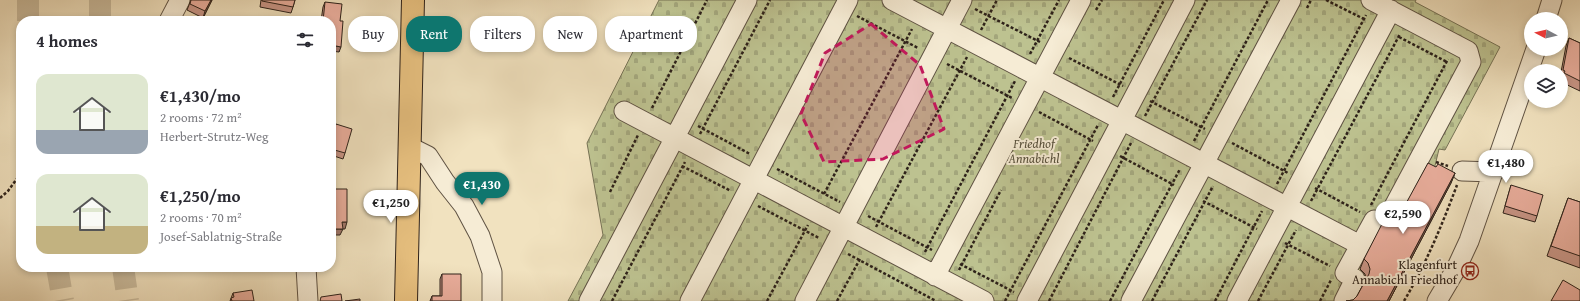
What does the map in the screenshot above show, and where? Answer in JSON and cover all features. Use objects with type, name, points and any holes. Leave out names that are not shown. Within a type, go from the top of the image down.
[{"type":"main road","points":[[406,301],[413,0]]},
{"type":"street","points":[[172,16],[180,0]]},
{"type":"street","points":[[589,301],[676,138],[747,0]]},
{"type":"street","points":[[892,0],[1360,246]]},
{"type":"street","points":[[935,276],[1080,0]]},
{"type":"street","points":[[1027,301],[1185,0]]},
{"type":"street","points":[[1131,301],[1196,197],[1212,168],[1291,0]]},
{"type":"street","points":[[1344,301],[1355,279],[1341,271],[1360,246],[1370,218],[1384,225],[1471,62],[1468,51],[1372,0]]},
{"type":"street","points":[[1548,12],[1552,0]]},
{"type":"street","points":[[805,301],[962,1]]},
{"type":"street","points":[[690,301],[845,4]]},
{"type":"street","points":[[1237,301],[1391,10]]},
{"type":"street","points":[[1437,301],[1456,270],[1469,241],[1534,56]]},
{"type":"street","points":[[624,111],[984,301]]},
{"type":"street","points":[[410,147],[428,156],[445,182],[464,206],[480,236],[492,272],[492,301]]},
{"type":"street","points":[[1462,171],[1494,172]]},
{"type":"street","points":[[306,272],[308,301]]},
{"type":"path","points":[[610,192],[707,0]]},
{"type":"path","points":[[869,241],[997,0]]},
{"type":"path","points":[[917,266],[1059,0]]},
{"type":"path","points":[[1005,301],[1164,0]]},
{"type":"path","points":[[1049,301],[1207,0]]},
{"type":"path","points":[[1304,14],[1311,0]]},
{"type":"path","points":[[1215,301],[1372,0]]},
{"type":"path","points":[[962,1],[1226,140],[1370,218],[1456,45]]},
{"type":"path","points":[[845,4],[932,56],[1025,104],[1196,197],[1341,271],[1320,301]]},
{"type":"path","points":[[767,301],[920,14]]},
{"type":"path","points":[[1258,301],[1408,19]]},
{"type":"path","points":[[1226,140],[1238,138]]},
{"type":"path","points":[[1404,301],[1418,277],[1441,228],[1462,171],[1436,162],[1422,154]]},
{"type":"path","points":[[1152,301],[1196,197],[1212,168]]},
{"type":"path","points":[[0,198],[8,191],[16,180]]},
{"type":"path","points":[[834,245],[936,301]]},
{"type":"path","points":[[838,301],[860,260]]},
{"type":"highlighted area","points":[[871,24],[920,65],[944,129],[883,159],[824,162],[801,114],[825,53]]},
{"type":"green space","name":"Friedhof Annabichl","points":[[659,0],[1416,0],[1415,2],[1500,47],[1445,150],[1439,149],[1414,253],[1389,301],[568,301],[603,235],[587,143],[633,52],[697,52],[697,16],[651,16]]},
{"type":"building","points":[[191,0],[211,0],[205,11],[190,4]]},
{"type":"building","points":[[262,0],[295,0],[293,7]]},
{"type":"building","points":[[325,2],[342,4],[340,21],[343,21],[341,47],[336,46],[336,16],[324,16]]},
{"type":"building","points":[[1569,38],[1580,43],[1580,81],[1568,75],[1568,64],[1564,64],[1566,56],[1568,56]]},
{"type":"building","points":[[336,124],[352,129],[345,153],[336,150]]},
{"type":"building","points":[[1428,163],[1436,167],[1438,164],[1455,173],[1387,301],[1346,301],[1353,300],[1357,296],[1369,274],[1370,269],[1368,263],[1364,259],[1382,224],[1389,226],[1397,220]]},
{"type":"building","points":[[1511,185],[1543,195],[1537,216],[1505,206]]},
{"type":"building","points":[[336,189],[347,189],[347,222],[342,222],[343,229],[336,229]]},
{"type":"building","points":[[1568,198],[1580,202],[1580,256],[1551,246]]},
{"type":"building","points":[[442,274],[461,274],[461,301],[432,301],[432,296],[442,296]]},
{"type":"building","points":[[1563,280],[1580,290],[1580,301],[1551,301]]},
{"type":"building","points":[[252,290],[254,301],[232,301],[231,298],[234,297],[233,293]]},
{"type":"building","points":[[341,294],[342,301],[320,301],[321,297]]},
{"type":"building","points":[[360,299],[360,301],[345,301]]},
{"type":"tunnel","points":[[28,0],[28,16]]},
{"type":"tunnel","points":[[100,0],[100,16]]},
{"type":"tunnel","points":[[58,272],[63,301]]},
{"type":"tunnel","points":[[124,272],[128,301]]},
{"type":"place","name":"Klagenfurt Annabichl Friedhof","points":[[1470,271]]}]
